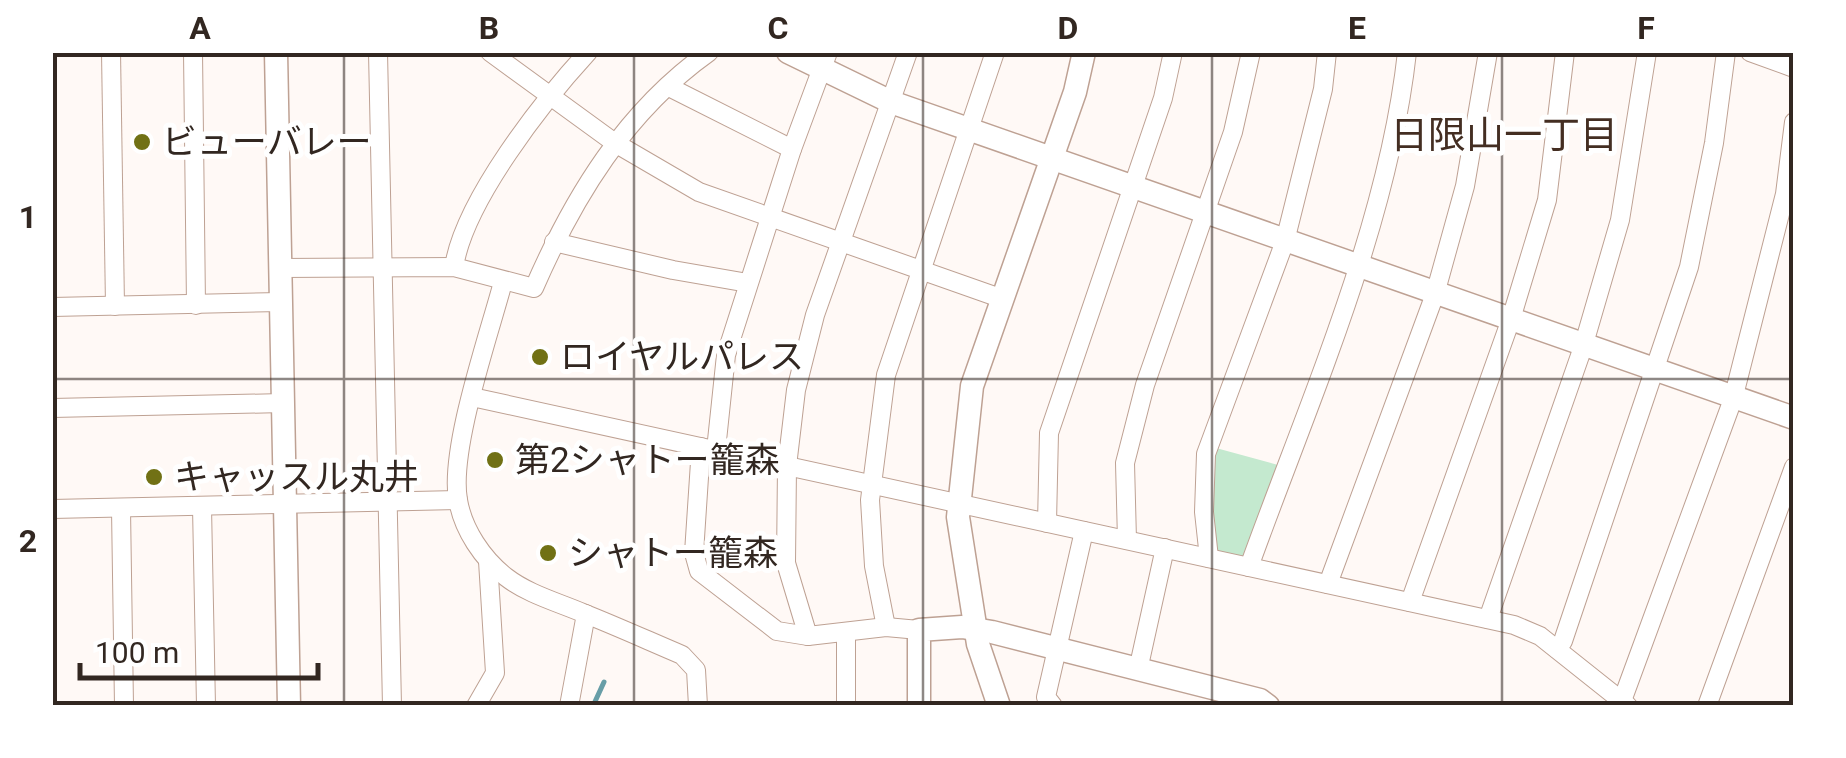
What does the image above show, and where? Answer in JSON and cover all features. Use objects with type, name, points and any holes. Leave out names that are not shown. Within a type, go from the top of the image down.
[{"type":"street","points":[[112,52],[115,306]]},
{"type":"street","points":[[193,52],[196,305]]},
{"type":"street","points":[[276,52],[288,706]]},
{"type":"street","points":[[378,52],[392,706]]},
{"type":"street","points":[[490,52],[615,143],[699,192],[1003,299]]},
{"type":"street","points":[[454,267],[456,254],[479,205],[515,142],[550,94],[588,52]]},
{"type":"street","points":[[280,268],[454,267],[534,288],[580,191],[615,143],[669,87],[710,52]]},
{"type":"street","points":[[788,52],[826,61],[891,102],[1794,418]]},
{"type":"street","points":[[808,636],[786,563],[786,466],[801,372],[815,315],[908,52]]},
{"type":"street","points":[[886,627],[874,566],[872,483],[886,375],[996,52]]},
{"type":"street","points":[[991,702],[975,628],[958,503],[972,386],[1076,92],[1084,52]]},
{"type":"street","points":[[1047,523],[1049,433],[1164,98],[1172,52]]},
{"type":"street","points":[[1126,540],[1125,463],[1145,386],[1233,132],[1251,52]]},
{"type":"street","points":[[1208,558],[1204,512],[1206,454],[1285,241],[1328,52]]},
{"type":"street","points":[[1248,567],[1358,266],[1401,105],[1407,52]]},
{"type":"street","points":[[1328,584],[1435,294],[1466,186],[1488,52]]},
{"type":"street","points":[[1410,602],[1511,319],[1546,200],[1565,52]]},
{"type":"street","points":[[1488,619],[1583,347],[1620,220],[1647,52]]},
{"type":"street","points":[[1558,649],[1690,266],[1714,143],[1726,52]]},
{"type":"street","points":[[1750,52],[1794,68]]},
{"type":"street","points":[[826,61],[792,149],[726,355],[694,553],[699,572],[777,630],[808,636],[886,627],[975,628],[1285,706]]},
{"type":"street","points":[[669,87],[792,149]]},
{"type":"street","points":[[472,396],[1488,619],[1540,636],[1625,703],[1732,399],[1785,194],[1794,122]]},
{"type":"street","points":[[554,242],[673,270],[748,282]]},
{"type":"street","points":[[504,282],[472,396],[458,467],[458,500],[470,535],[488,561],[532,592],[682,656],[696,670],[698,706]]},
{"type":"street","points":[[52,307],[281,302]]},
{"type":"street","points":[[52,408],[282,403]]},
{"type":"street","points":[[1707,706],[1794,467]]},
{"type":"street","points":[[52,509],[458,500]]},
{"type":"street","points":[[202,507],[206,706]]},
{"type":"street","points":[[121,508],[124,706]]},
{"type":"street","points":[[1053,706],[1046,697],[1084,531]]},
{"type":"street","points":[[1138,670],[1165,548]]},
{"type":"street","points":[[476,706],[495,673],[488,561]]},
{"type":"street","points":[[570,706],[586,614]]},
{"type":"street","points":[[919,630],[919,706]]},
{"type":"street","points":[[846,633],[846,706]]},
{"type":"green space","points":[[1216,448],[1278,465],[1243,561],[1214,551],[1209,485]]},
{"type":"waterway","points":[[593,706],[604,682]]},
{"type":"place","name":"ビューバレー","points":[[142,142]]},
{"type":"place","name":"ロイヤルパレス","points":[[540,357]]},
{"type":"place","name":"第2シャトー籠森","points":[[495,460]]},
{"type":"place","name":"キャッスル丸井","points":[[154,477]]},
{"type":"place","name":"シャトー籠森","points":[[548,553]]},
{"type":"district","name":"日限山一丁目","points":[[1504,135]]}]
